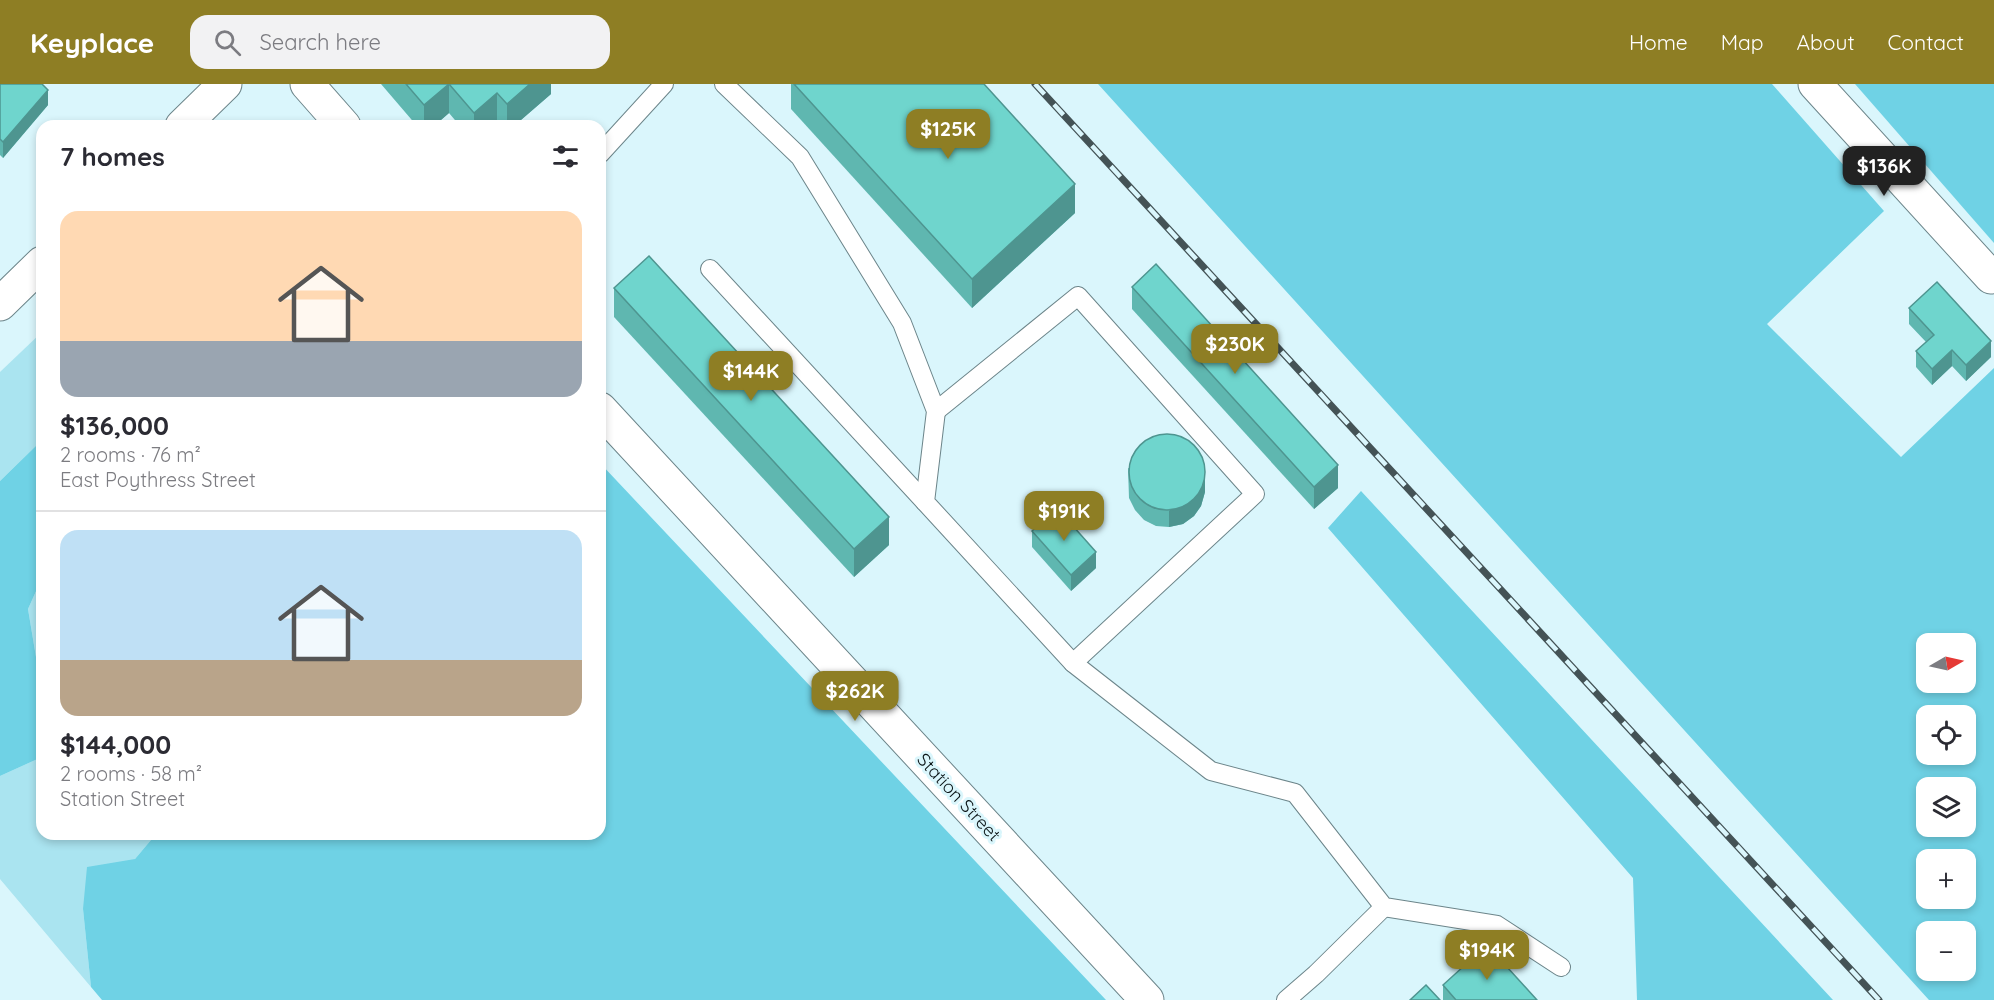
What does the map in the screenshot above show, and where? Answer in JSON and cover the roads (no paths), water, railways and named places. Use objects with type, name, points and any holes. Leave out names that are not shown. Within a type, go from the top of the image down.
[{"type":"street","points":[[188,120],[225,84]]},
{"type":"street","points":[[307,84],[339,120]]},
{"type":"street","points":[[1815,84],[1991,277]]},
{"type":"street","points":[[0,304],[36,269]]},
{"type":"street","name":"Station Street","points":[[606,415],[1147,1000]]},
{"type":"lane","points":[[606,147],[664,84]]},
{"type":"lane","points":[[732,86],[800,156],[902,323],[936,411],[925,502]]},
{"type":"lane","points":[[710,269],[1073,663],[1211,771],[1295,793],[1384,907],[1497,925],[1561,967]]},
{"type":"lane","points":[[936,411],[1078,296],[1255,494],[1073,663]]},
{"type":"lane","points":[[1286,1000],[1384,907]]},
{"type":"railway","points":[[1035,84],[1879,1000]]}]
